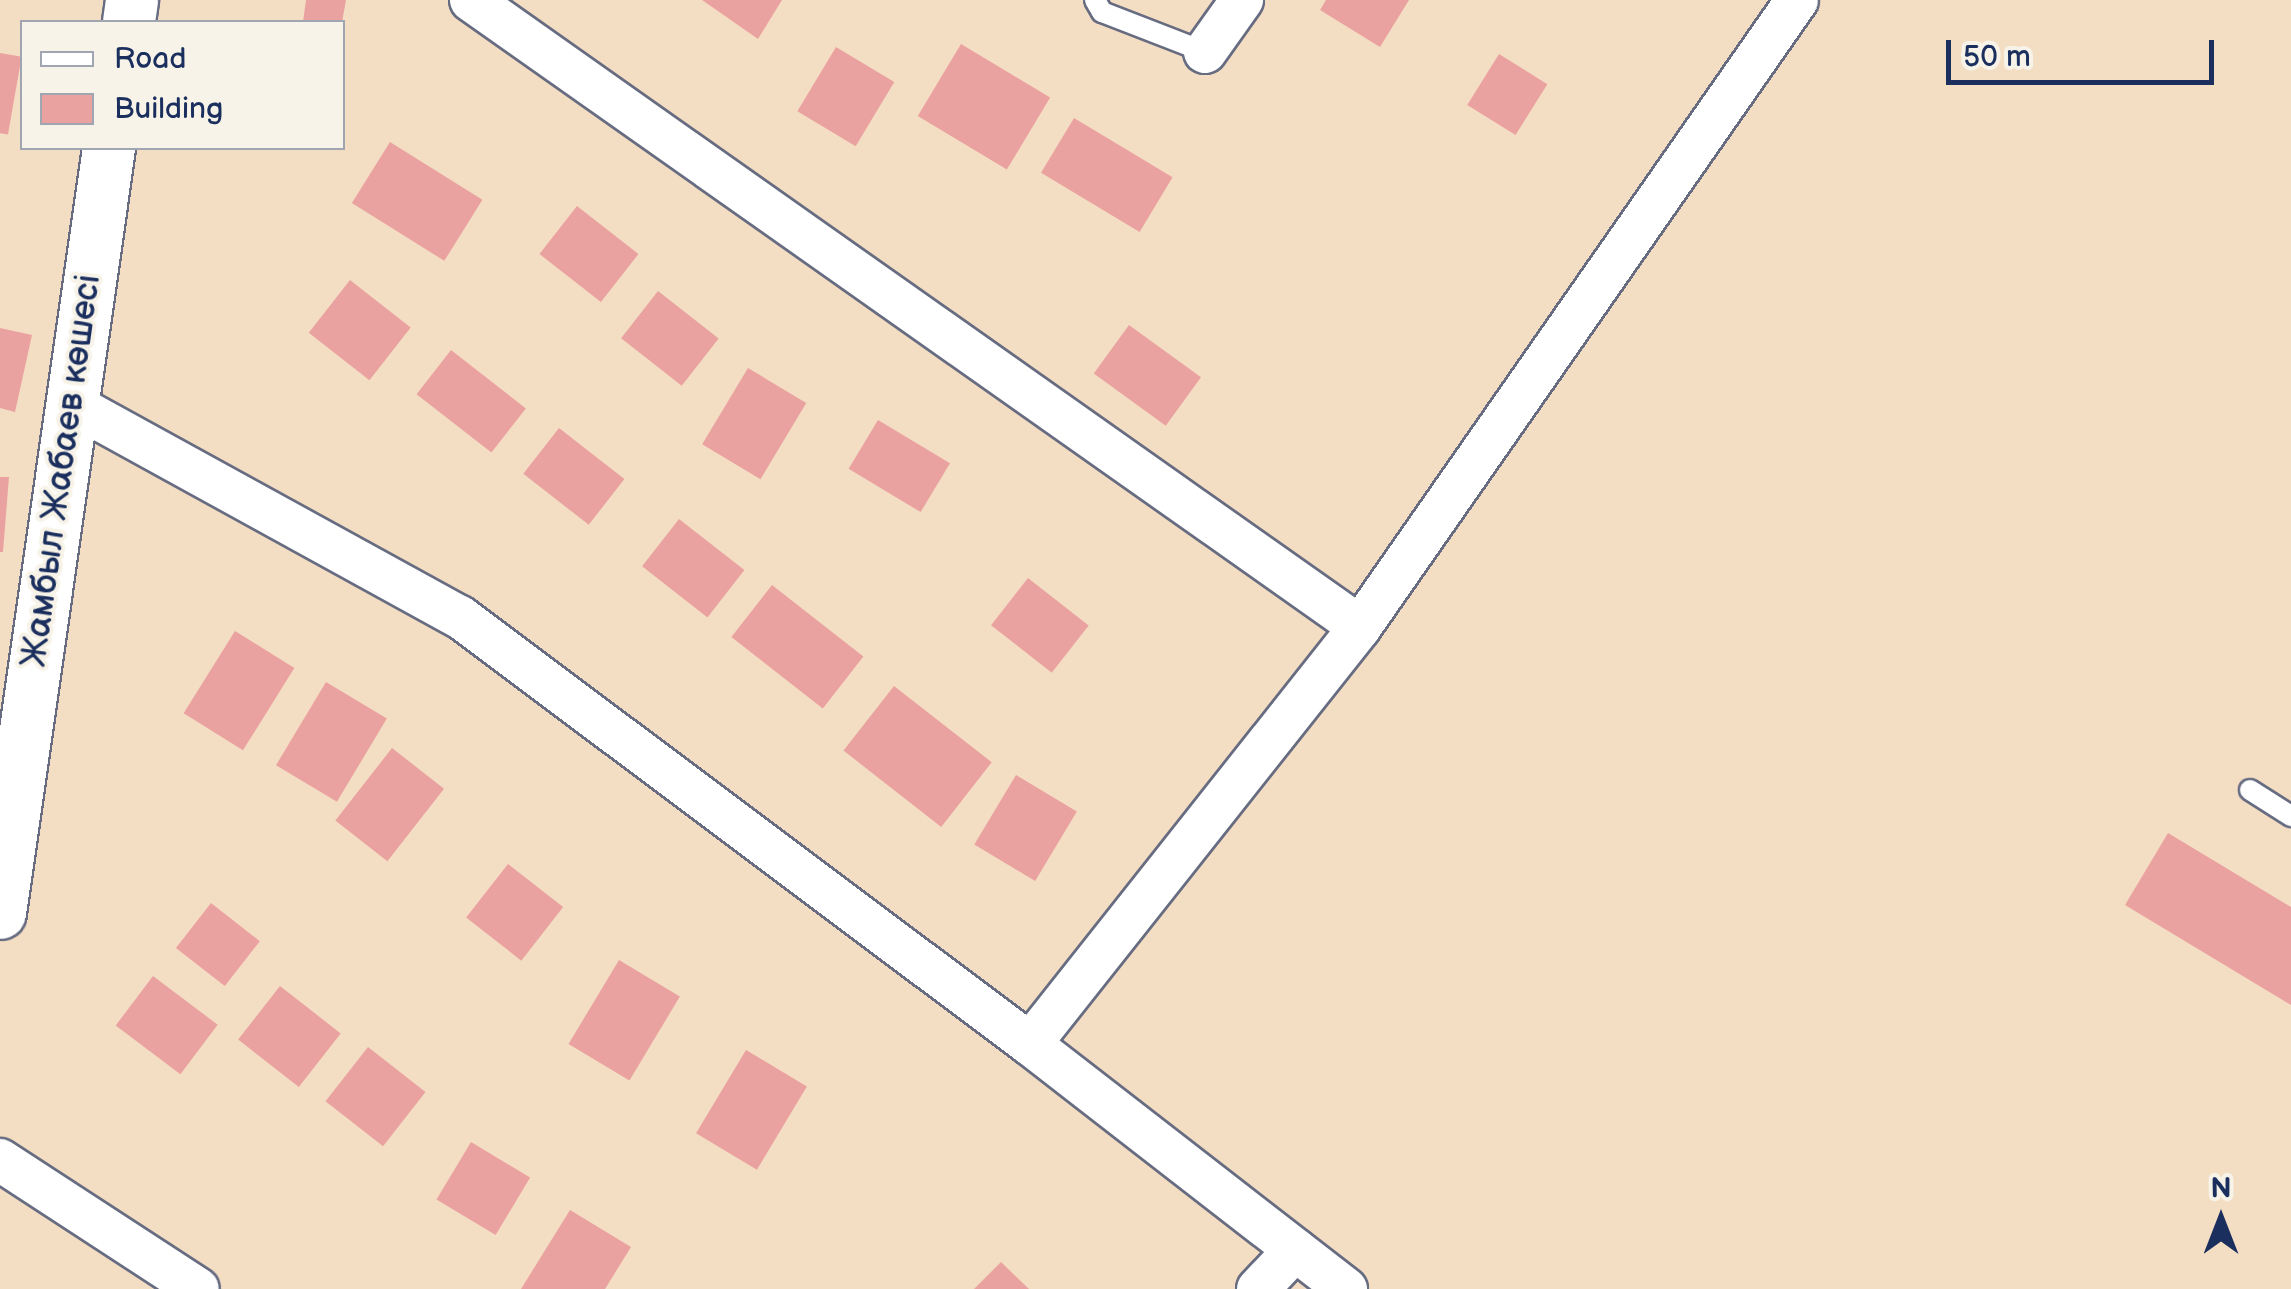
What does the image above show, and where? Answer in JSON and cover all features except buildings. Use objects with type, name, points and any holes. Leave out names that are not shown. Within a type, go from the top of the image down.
[{"type":"street","points":[[472,0],[1360,627]]},
{"type":"street","points":[[1206,52],[1242,0]]},
{"type":"street","points":[[1030,1044],[1360,627],[1797,0]]},
{"type":"street","name":"Жамбыл Жабаев көшесі","points":[[0,913],[70,404],[110,150]]},
{"type":"street","points":[[70,404],[460,617],[1030,1044],[1346,1289]]},
{"type":"street","points":[[0,1160],[198,1289]]},
{"type":"street","points":[[1258,1289],[1296,1250]]},
{"type":"lane","points":[[1095,0],[1102,12],[1206,52]]},
{"type":"lane","points":[[2250,790],[2291,816]]}]
